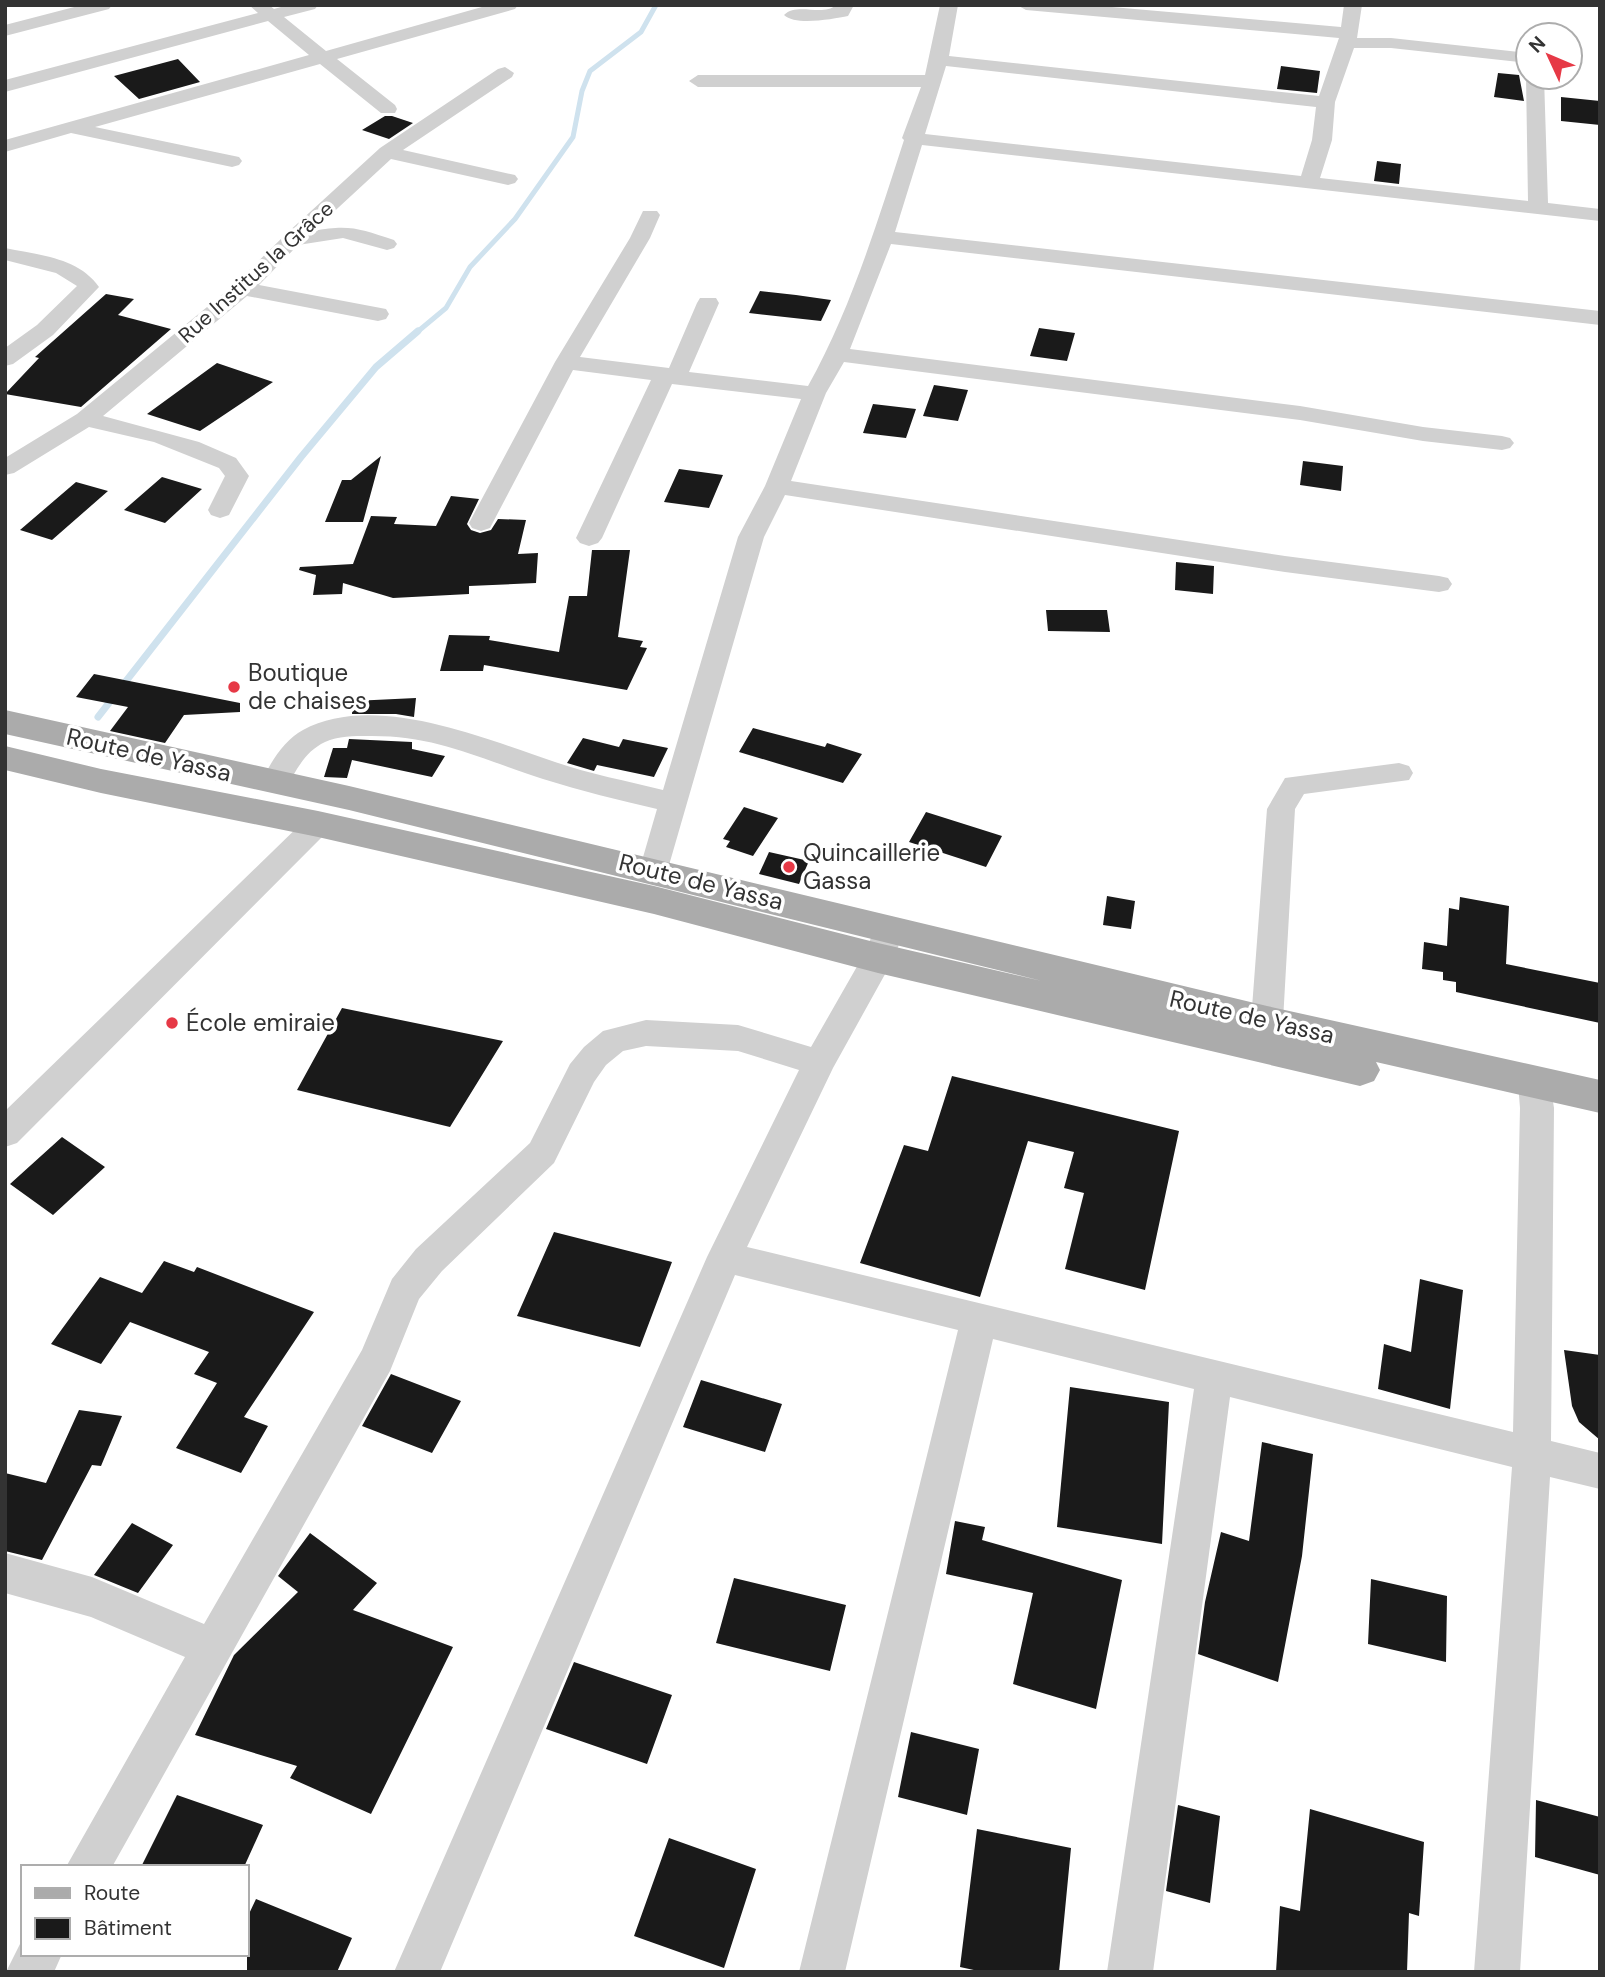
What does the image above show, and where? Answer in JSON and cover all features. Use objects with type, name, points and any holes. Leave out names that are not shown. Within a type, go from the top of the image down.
[{"type":"main road","name":"Route de Yassa","points":[[5,722],[654,871],[884,943],[1262,1049],[1536,1095],[1600,1097]]},
{"type":"main road","name":"Route de Yassa","points":[[5,758],[101,781],[318,824],[654,900],[884,943],[1267,1021],[1536,1095],[1600,1123]]},
{"type":"street","points":[[5,31],[103,5]]},
{"type":"street","points":[[5,86],[264,10],[309,5]]},
{"type":"street","points":[[5,146],[509,5]]},
{"type":"street","points":[[793,15],[829,15],[842,12],[845,5]]},
{"type":"street","points":[[654,871],[751,537],[778,486],[815,393],[837,354],[883,237],[912,138],[939,60],[949,5]]},
{"type":"street","points":[[1026,5],[1514,56]]},
{"type":"street","points":[[1309,181],[1322,140],[1326,102],[1347,38],[1353,5]]},
{"type":"street","points":[[264,10],[388,109]]},
{"type":"street","points":[[939,60],[1326,102]]},
{"type":"street","name":"Rue Institus la Grâce","points":[[5,468],[85,419],[243,289],[293,238],[387,152],[505,73]]},
{"type":"street","points":[[698,81],[931,81]]},
{"type":"street","points":[[1535,91],[1538,206]]},
{"type":"street","points":[[71,127],[232,161]]},
{"type":"street","points":[[912,138],[1600,215]]},
{"type":"street","points":[[387,152],[508,179]]},
{"type":"street","points":[[481,523],[566,362],[640,238],[650,215]]},
{"type":"street","points":[[293,238],[306,239],[325,233],[347,232],[387,244]]},
{"type":"street","points":[[883,237],[1600,318]]},
{"type":"street","points":[[5,254],[59,267],[84,280],[88,287],[45,330],[5,359]]},
{"type":"street","points":[[243,289],[378,314]]},
{"type":"street","points":[[589,538],[708,303]]},
{"type":"street","points":[[837,354],[1300,412],[1423,434],[1502,443]]},
{"type":"street","points":[[566,362],[750,389],[815,393]]},
{"type":"street","points":[[85,419],[161,437],[228,463],[237,476],[220,510]]},
{"type":"street","points":[[778,486],[1285,564],[1439,584]]},
{"type":"street","points":[[275,783],[279,771],[298,748],[318,733],[356,726],[415,731],[476,743],[554,772],[673,803]]},
{"type":"street","points":[[1267,1021],[1281,809],[1295,785],[1399,773]]},
{"type":"street","points":[[5,1133],[318,824]]},
{"type":"street","points":[[417,1972],[725,1257],[819,1063],[884,943]]},
{"type":"street","points":[[89,1865],[377,1359],[405,1290],[429,1260],[542,1153],[582,1073],[595,1056],[614,1040],[646,1033],[738,1038],[819,1063]]},
{"type":"street","points":[[1497,1972],[1532,1456],[1536,1095]]},
{"type":"street","points":[[725,1257],[1600,1471]]},
{"type":"street","points":[[822,1972],[979,1320]]},
{"type":"street","points":[[1130,1972],[1214,1376]]},
{"type":"street","points":[[5,1573],[92,1597],[213,1648]]},
{"type":"street","points":[[29,1972],[37,1956]]},
{"type":"building","points":[[178,59],[200,82],[139,99],[114,76]]},
{"type":"building","points":[[1281,66],[1320,71],[1317,93],[1277,89]]},
{"type":"building","points":[[1498,73],[1514,75],[1514,91],[1522,91],[1524,101],[1494,97]]},
{"type":"building","points":[[1561,97],[1600,101],[1600,125],[1561,121]]},
{"type":"building","points":[[385,116],[413,123],[389,139],[362,130]]},
{"type":"building","points":[[1377,161],[1401,164],[1399,184],[1374,181]]},
{"type":"building","points":[[760,291],[831,300],[821,321],[749,313]]},
{"type":"building","points":[[106,294],[134,299],[118,315],[171,329],[81,407],[5,394],[39,358],[35,357]]},
{"type":"building","points":[[1039,328],[1075,333],[1067,361],[1030,356]]},
{"type":"building","points":[[217,363],[273,382],[200,431],[147,414]]},
{"type":"building","points":[[934,385],[968,390],[958,421],[923,416]]},
{"type":"building","points":[[873,404],[916,409],[906,438],[863,433]]},
{"type":"building","points":[[381,456],[363,522],[325,522],[342,480],[351,480]]},
{"type":"building","points":[[1303,461],[1343,466],[1341,491],[1300,485]]},
{"type":"building","points":[[679,469],[723,475],[709,508],[664,502]]},
{"type":"building","points":[[162,477],[202,489],[165,523],[124,510]]},
{"type":"building","points":[[76,482],[108,491],[52,540],[20,530]]},
{"type":"building","points":[[451,496],[479,499],[467,524],[471,530],[480,533],[491,530],[498,519],[526,520],[518,554],[538,553],[536,583],[469,586],[469,594],[393,598],[343,583],[342,594],[313,595],[316,575],[299,570],[300,567],[353,564],[371,516],[397,517],[394,524],[436,526]]},
{"type":"building","points":[[592,550],[630,550],[618,637],[643,641],[640,647],[647,648],[627,690],[484,665],[483,671],[440,671],[449,635],[490,636],[489,640],[559,652],[569,596],[587,596]]},
{"type":"building","points":[[1176,562],[1214,566],[1213,594],[1175,590]]},
{"type":"building","points":[[1046,610],[1107,610],[1110,632],[1048,631]]},
{"type":"building","points":[[94,674],[240,703],[240,712],[184,715],[165,743],[110,731],[128,707],[76,697]]},
{"type":"building","points":[[416,698],[414,717],[396,714],[352,714],[353,701]]},
{"type":"building","points":[[753,728],[825,747],[827,743],[862,754],[843,783],[739,752]]},
{"type":"building","points":[[583,738],[619,747],[623,739],[668,748],[654,777],[597,765],[594,771],[567,763]]},
{"type":"building","points":[[349,739],[412,742],[412,749],[445,756],[432,777],[352,760],[347,778],[324,777],[333,748],[347,748]]},
{"type":"building","points":[[744,807],[778,818],[753,856],[726,847],[730,841],[723,839]]},
{"type":"building","points":[[926,812],[1002,836],[986,867],[909,842]]},
{"type":"building","points":[[769,852],[809,861],[799,884],[759,874]]},
{"type":"building","points":[[1107,896],[1135,901],[1131,929],[1103,925]]},
{"type":"building","points":[[1460,897],[1509,906],[1506,964],[1600,983],[1600,1023],[1456,992],[1456,982],[1443,980],[1443,972],[1422,969],[1424,942],[1447,946],[1449,908],[1459,910]]},
{"type":"building","points":[[342,1008],[503,1041],[450,1127],[297,1090]]},
{"type":"building","points":[[952,1076],[1179,1131],[1145,1290],[1065,1269],[1084,1193],[1064,1188],[1074,1152],[1028,1141],[980,1297],[860,1263],[904,1145],[928,1151]]},
{"type":"building","points":[[62,1137],[105,1167],[53,1215],[10,1184]]},
{"type":"building","points":[[554,1232],[672,1262],[640,1347],[517,1316]]},
{"type":"building","points":[[164,1261],[194,1272],[197,1267],[314,1312],[244,1417],[268,1426],[241,1473],[176,1448],[217,1383],[194,1374],[209,1352],[130,1322],[101,1364],[51,1344],[100,1277],[142,1293]]},
{"type":"building","points":[[1420,1279],[1463,1290],[1450,1409],[1378,1389],[1384,1344],[1411,1352]]},
{"type":"building","points":[[1564,1350],[1600,1355],[1600,1440],[1579,1422],[1572,1406]]},
{"type":"building","points":[[391,1374],[461,1401],[432,1453],[362,1426]]},
{"type":"building","points":[[701,1380],[782,1404],[765,1452],[683,1427]]},
{"type":"building","points":[[1070,1387],[1169,1402],[1162,1544],[1057,1527]]},
{"type":"building","points":[[79,1410],[122,1416],[101,1466],[92,1465],[42,1560],[5,1551],[5,1473],[46,1483]]},
{"type":"building","points":[[1262,1442],[1313,1454],[1302,1556],[1278,1682],[1198,1654],[1205,1602],[1221,1532],[1249,1541]]},
{"type":"building","points":[[955,1521],[985,1527],[982,1540],[1122,1580],[1096,1709],[1013,1684],[1033,1593],[946,1574]]},
{"type":"building","points":[[132,1523],[173,1545],[138,1593],[94,1575]]},
{"type":"building","points":[[310,1533],[377,1583],[353,1610],[453,1647],[371,1814],[290,1778],[297,1766],[195,1735],[234,1655],[298,1592],[278,1576]]},
{"type":"building","points":[[734,1578],[846,1605],[830,1671],[716,1643]]},
{"type":"building","points":[[1371,1579],[1447,1596],[1446,1662],[1368,1644]]},
{"type":"building","points":[[574,1662],[672,1695],[647,1764],[546,1729]]},
{"type":"building","points":[[911,1732],[979,1749],[967,1815],[898,1797]]},
{"type":"building","points":[[177,1795],[263,1825],[245,1865],[142,1865]]},
{"type":"building","points":[[1536,1800],[1600,1817],[1600,1875],[1535,1857]]},
{"type":"building","points":[[1178,1805],[1220,1816],[1210,1903],[1166,1891]]},
{"type":"building","points":[[1310,1809],[1424,1842],[1419,1916],[1409,1913],[1407,1972],[1276,1972],[1280,1906],[1300,1911]]},
{"type":"building","points":[[977,1829],[1071,1848],[1059,1972],[983,1972],[960,1967]]},
{"type":"building","points":[[669,1838],[756,1869],[724,1968],[634,1936]]},
{"type":"building","points":[[256,1899],[352,1938],[337,1972],[247,1972],[248,1916]]},
{"type":"waterway","points":[[416,333],[446,308],[470,267],[515,219],[573,137],[582,91],[590,71],[641,32],[656,5]]},
{"type":"waterway","points":[[98,717],[301,457],[376,367],[418,331]]},
{"type":"place","name":"Boutique de chaises","points":[[234,687]]},
{"type":"place","name":"Quincaillerie Gassa","points":[[789,867]]},
{"type":"place","name":"École emiraie","points":[[172,1023]]}]
